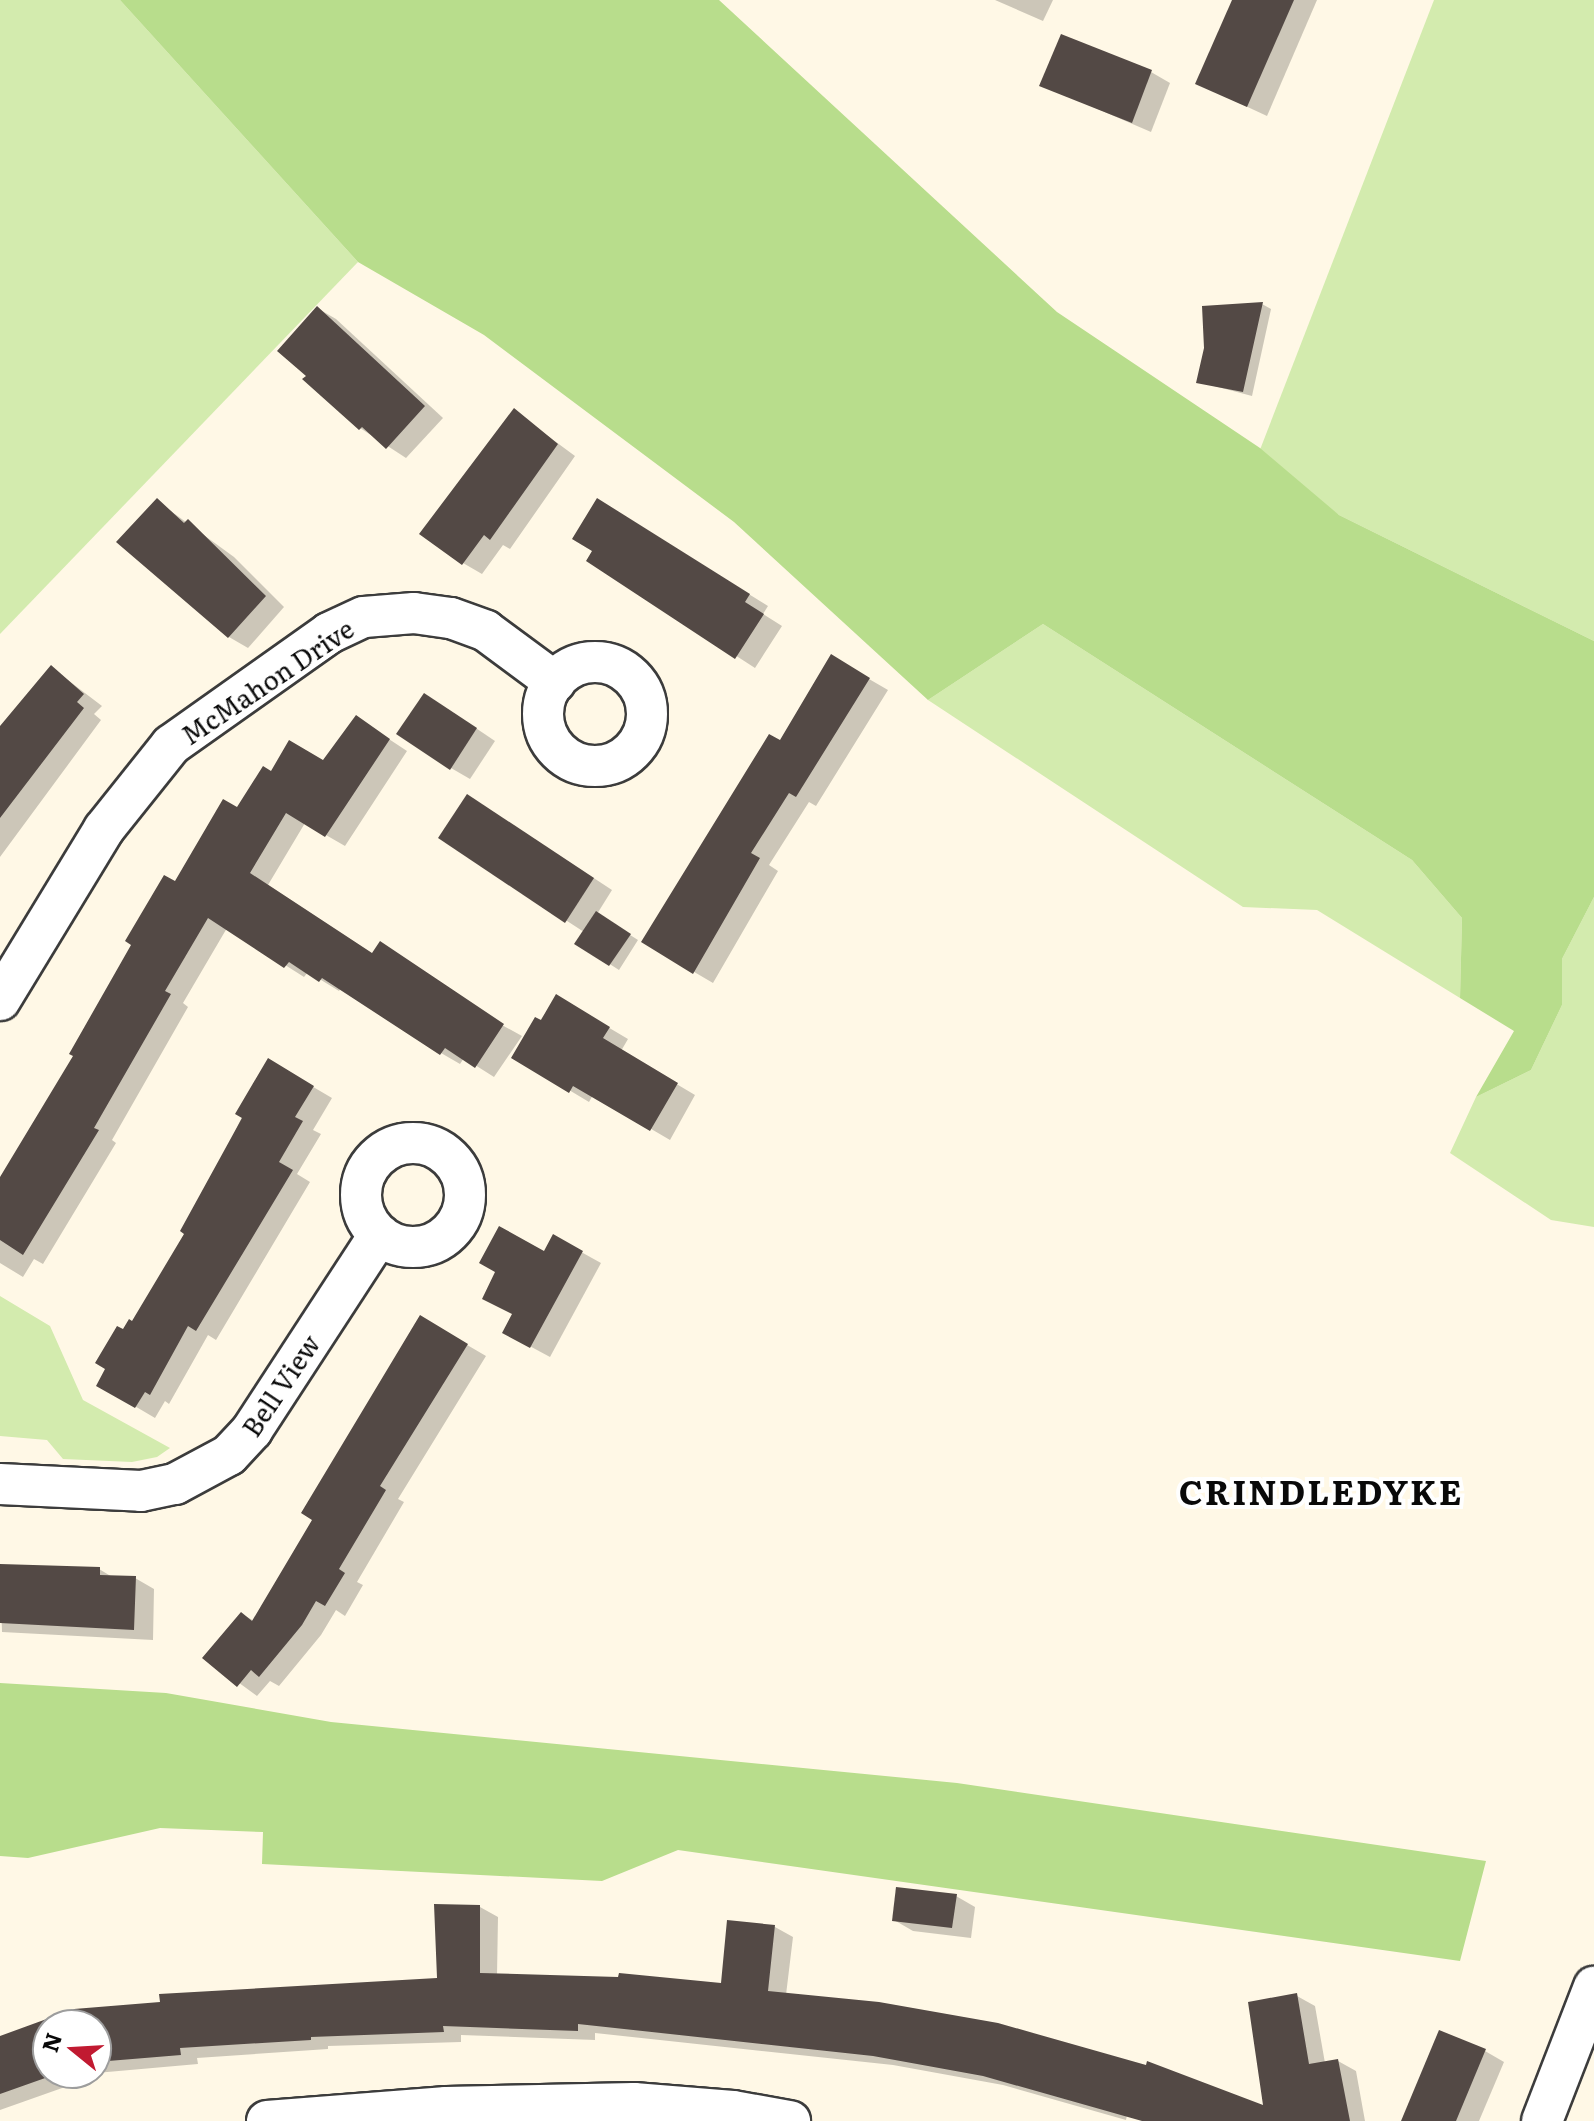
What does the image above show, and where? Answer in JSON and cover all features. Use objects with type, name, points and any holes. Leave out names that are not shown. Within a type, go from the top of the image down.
[{"type":"street","name":"McMahon Drive","points":[[0,1000],[104,829],[171,745],[329,633],[364,617],[414,613],[451,618],[486,631],[555,682]]},
{"type":"street","name":"Bell View","points":[[0,1484],[141,1491],[175,1484],[229,1455],[252,1430],[379,1235]]},
{"type":"street","points":[[1542,2121],[1594,1987]]},
{"type":"street","points":[[267,2121],[446,2107],[634,2103],[733,2111],[790,2121]]},
{"type":"green space","points":[[0,0],[120,0],[358,262],[0,634]]},
{"type":"green space","points":[[120,0],[719,0],[1057,312],[1260,448],[1339,515],[1594,641],[1594,897],[1562,959],[1562,1005],[1531,1070],[1476,1097],[1514,1031],[1460,998],[1462,918],[1412,860],[1043,624],[928,700],[734,522],[484,335],[358,262]]},
{"type":"green space","points":[[1434,0],[1594,0],[1594,641],[1339,515],[1256,460]]},
{"type":"green space","points":[[1043,624],[1412,860],[1462,918],[1460,998],[1317,910],[1243,907],[928,700]]},
{"type":"green space","points":[[1594,897],[1594,1227],[1551,1220],[1450,1153],[1476,1097],[1531,1070],[1562,1005],[1562,959]]},
{"type":"green space","points":[[0,1296],[50,1326],[83,1400],[170,1448],[157,1457],[132,1462],[63,1459],[47,1440],[0,1436]]},
{"type":"green space","points":[[0,1683],[166,1693],[331,1722],[957,1783],[1486,1861],[1460,1961],[678,1850],[602,1881],[262,1864],[263,1832],[160,1828],[28,1858],[0,1856]]},
{"type":"building","points":[[1232,0],[1294,0],[1247,107],[1195,84]]},
{"type":"building","points":[[1061,34],[1152,70],[1132,123],[1039,86]]},
{"type":"building","points":[[1263,302],[1243,392],[1196,383],[1204,348],[1202,306]]},
{"type":"building","points":[[317,306],[425,406],[386,449],[362,427],[359,430],[302,379],[306,376],[277,351]]},
{"type":"building","points":[[514,408],[558,444],[490,540],[484,535],[462,565],[419,534]]},
{"type":"building","points":[[157,498],[184,523],[188,519],[266,596],[228,638],[116,542]]},
{"type":"building","points":[[597,498],[750,594],[745,602],[764,614],[735,659],[586,561],[592,551],[572,539]]},
{"type":"building","points":[[831,654],[870,678],[796,797],[789,793],[751,853],[760,858],[693,974],[641,942],[769,734],[780,740]]},
{"type":"building","points":[[51,665],[84,694],[77,702],[84,708],[0,818],[0,726]]},
{"type":"building","points":[[424,693],[477,728],[450,770],[396,734]]},
{"type":"building","points":[[356,715],[390,739],[325,837],[286,813],[250,873],[372,953],[380,941],[504,1024],[475,1068],[445,1048],[440,1055],[322,978],[319,982],[289,962],[284,968],[208,918],[165,991],[171,994],[94,1128],[99,1130],[23,1255],[0,1240],[0,1177],[73,1056],[69,1054],[131,945],[125,941],[164,875],[175,881],[223,799],[237,807],[263,766],[271,771],[289,740],[323,760]]},
{"type":"building","points":[[467,794],[594,878],[565,923],[438,838]]},
{"type":"building","points":[[596,911],[631,934],[609,966],[574,944]]},
{"type":"building","points":[[556,994],[610,1027],[603,1038],[678,1083],[650,1131],[573,1086],[569,1093],[511,1058],[535,1017],[541,1020]]},
{"type":"building","points":[[268,1058],[314,1086],[295,1117],[303,1121],[279,1162],[293,1170],[196,1331],[188,1326],[150,1395],[145,1392],[135,1408],[96,1386],[105,1369],[95,1363],[117,1326],[123,1329],[129,1319],[132,1321],[184,1234],[180,1231],[242,1118],[235,1114]]},
{"type":"building","points":[[499,1226],[544,1251],[553,1234],[583,1251],[530,1348],[502,1333],[512,1314],[482,1299],[495,1272],[479,1263]]},
{"type":"building","points":[[420,1315],[468,1344],[380,1486],[386,1490],[339,1569],[345,1573],[325,1606],[316,1601],[302,1625],[259,1677],[251,1670],[237,1687],[202,1658],[241,1612],[252,1621],[312,1520],[301,1513]]},
{"type":"building","points":[[0,1564],[100,1567],[100,1575],[136,1576],[134,1630],[0,1623]]},
{"type":"building","points":[[896,1887],[957,1894],[952,1928],[892,1921]]},
{"type":"building","points":[[434,1904],[480,1905],[480,1973],[618,1977],[619,1973],[721,1983],[727,1920],[775,1925],[768,1991],[879,2002],[998,2023],[1146,2065],[1147,2061],[1263,2105],[1248,2002],[1297,1993],[1309,2064],[1338,2059],[1350,2121],[1142,2121],[983,2076],[873,2056],[578,2024],[578,2031],[443,2026],[444,2032],[311,2037],[311,2040],[180,2048],[181,2055],[112,2061],[112,2009],[74,2009],[160,2002],[159,1994],[437,1978]]},
{"type":"building","points":[[32,2024],[32,2083],[0,2094],[0,2036]]},
{"type":"building","points":[[1439,2030],[1486,2049],[1456,2121],[1401,2121]]},
{"type":"district","name":"CRINDLEDYKE","points":[[1321,1491]]}]
